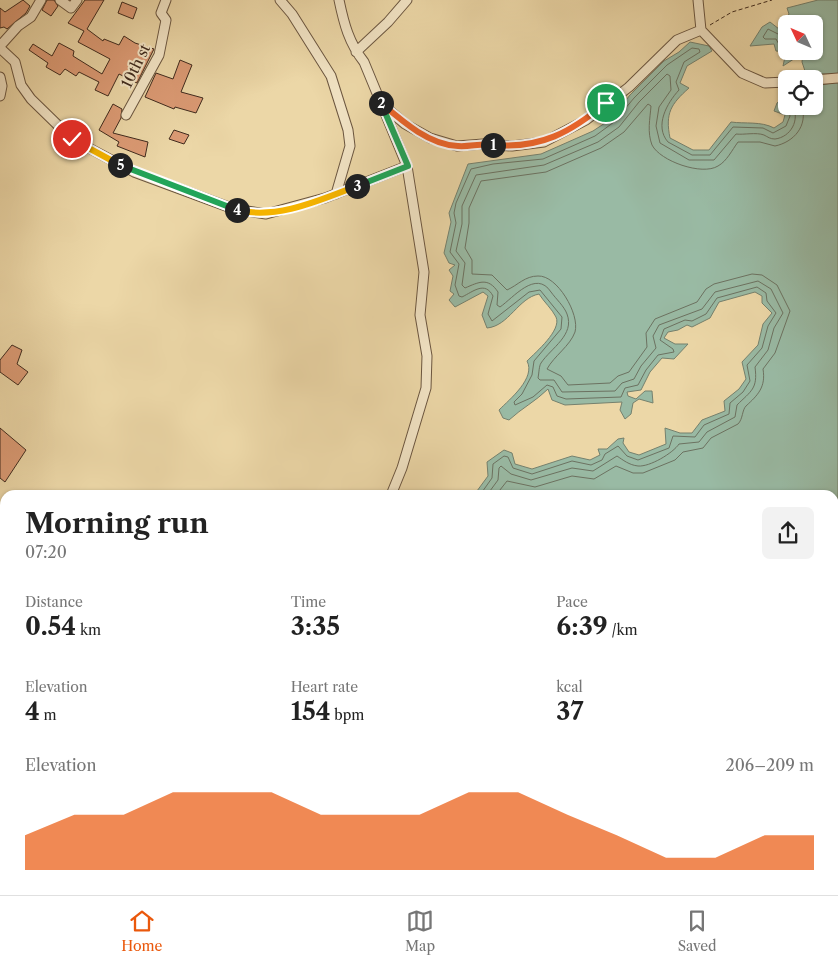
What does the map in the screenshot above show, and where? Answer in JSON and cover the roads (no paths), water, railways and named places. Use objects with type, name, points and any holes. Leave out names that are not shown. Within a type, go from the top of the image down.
[{"type":"street","points":[[42,0],[31,17],[18,26],[0,47],[15,62],[21,85],[31,99],[72,139],[134,172],[249,213],[266,214],[336,194],[408,166]]},
{"type":"street","points":[[60,0],[71,8],[77,0]]},
{"type":"street","name":"10th st","points":[[126,115],[160,51],[166,20],[161,13],[166,0]]},
{"type":"street","points":[[280,0],[292,14],[331,76],[348,130],[350,146],[336,194]]},
{"type":"street","points":[[339,0],[345,30],[356,52],[364,62],[408,166],[413,213],[423,256],[424,272],[420,315],[426,356],[426,388],[402,468],[393,490]]},
{"type":"street","points":[[356,52],[408,0]]},
{"type":"street","points":[[698,0],[701,30],[742,73],[765,82],[778,82]]},
{"type":"street","points":[[380,102],[405,124],[430,138],[457,146],[483,144],[512,146],[544,142],[586,120],[630,87],[677,40],[701,30]]},
{"type":"street","points":[[0,77],[2,86],[0,96]]},
{"type":"street","points":[[823,79],[838,78]]},
{"type":"water","points":[[818,0],[838,0],[838,74],[823,74],[823,70],[805,70],[802,62],[802,60],[823,60],[823,15],[789,14],[787,8]]},
{"type":"water","points":[[770,22],[778,28],[778,51],[776,51],[774,44],[750,46],[762,27]]},
{"type":"water","points":[[690,42],[709,46],[712,51],[687,66],[680,83],[689,88],[674,104],[669,115],[670,138],[693,150],[709,150],[731,122],[758,124],[774,128],[783,122],[785,115],[823,115],[823,84],[838,82],[838,490],[478,490],[488,476],[487,462],[504,450],[512,453],[515,464],[532,469],[572,456],[590,460],[600,455],[598,449],[607,449],[618,439],[624,438],[623,443],[629,452],[639,455],[666,444],[665,428],[680,433],[692,433],[702,420],[725,411],[724,401],[739,389],[746,379],[742,362],[758,345],[763,324],[772,313],[762,303],[762,296],[755,292],[719,302],[710,318],[692,327],[687,325],[678,330],[668,332],[664,338],[675,344],[688,344],[674,359],[662,358],[650,372],[641,390],[627,392],[628,396],[636,399],[645,391],[652,391],[653,403],[639,399],[633,403],[631,414],[625,419],[620,410],[622,402],[565,405],[552,400],[548,389],[509,420],[503,418],[499,410],[525,381],[529,368],[527,361],[552,334],[557,322],[556,317],[539,294],[525,301],[495,326],[487,328],[482,315],[488,296],[483,292],[455,307],[449,300],[454,294],[450,291],[453,276],[449,270],[455,265],[449,263],[444,253],[451,222],[449,213],[468,164],[541,154],[593,131],[611,119],[630,95],[664,61],[679,52]]},
{"type":"water","points":[[784,60],[792,60],[783,66]]},
{"type":"water","points":[[778,102],[778,112],[774,111]]}]
